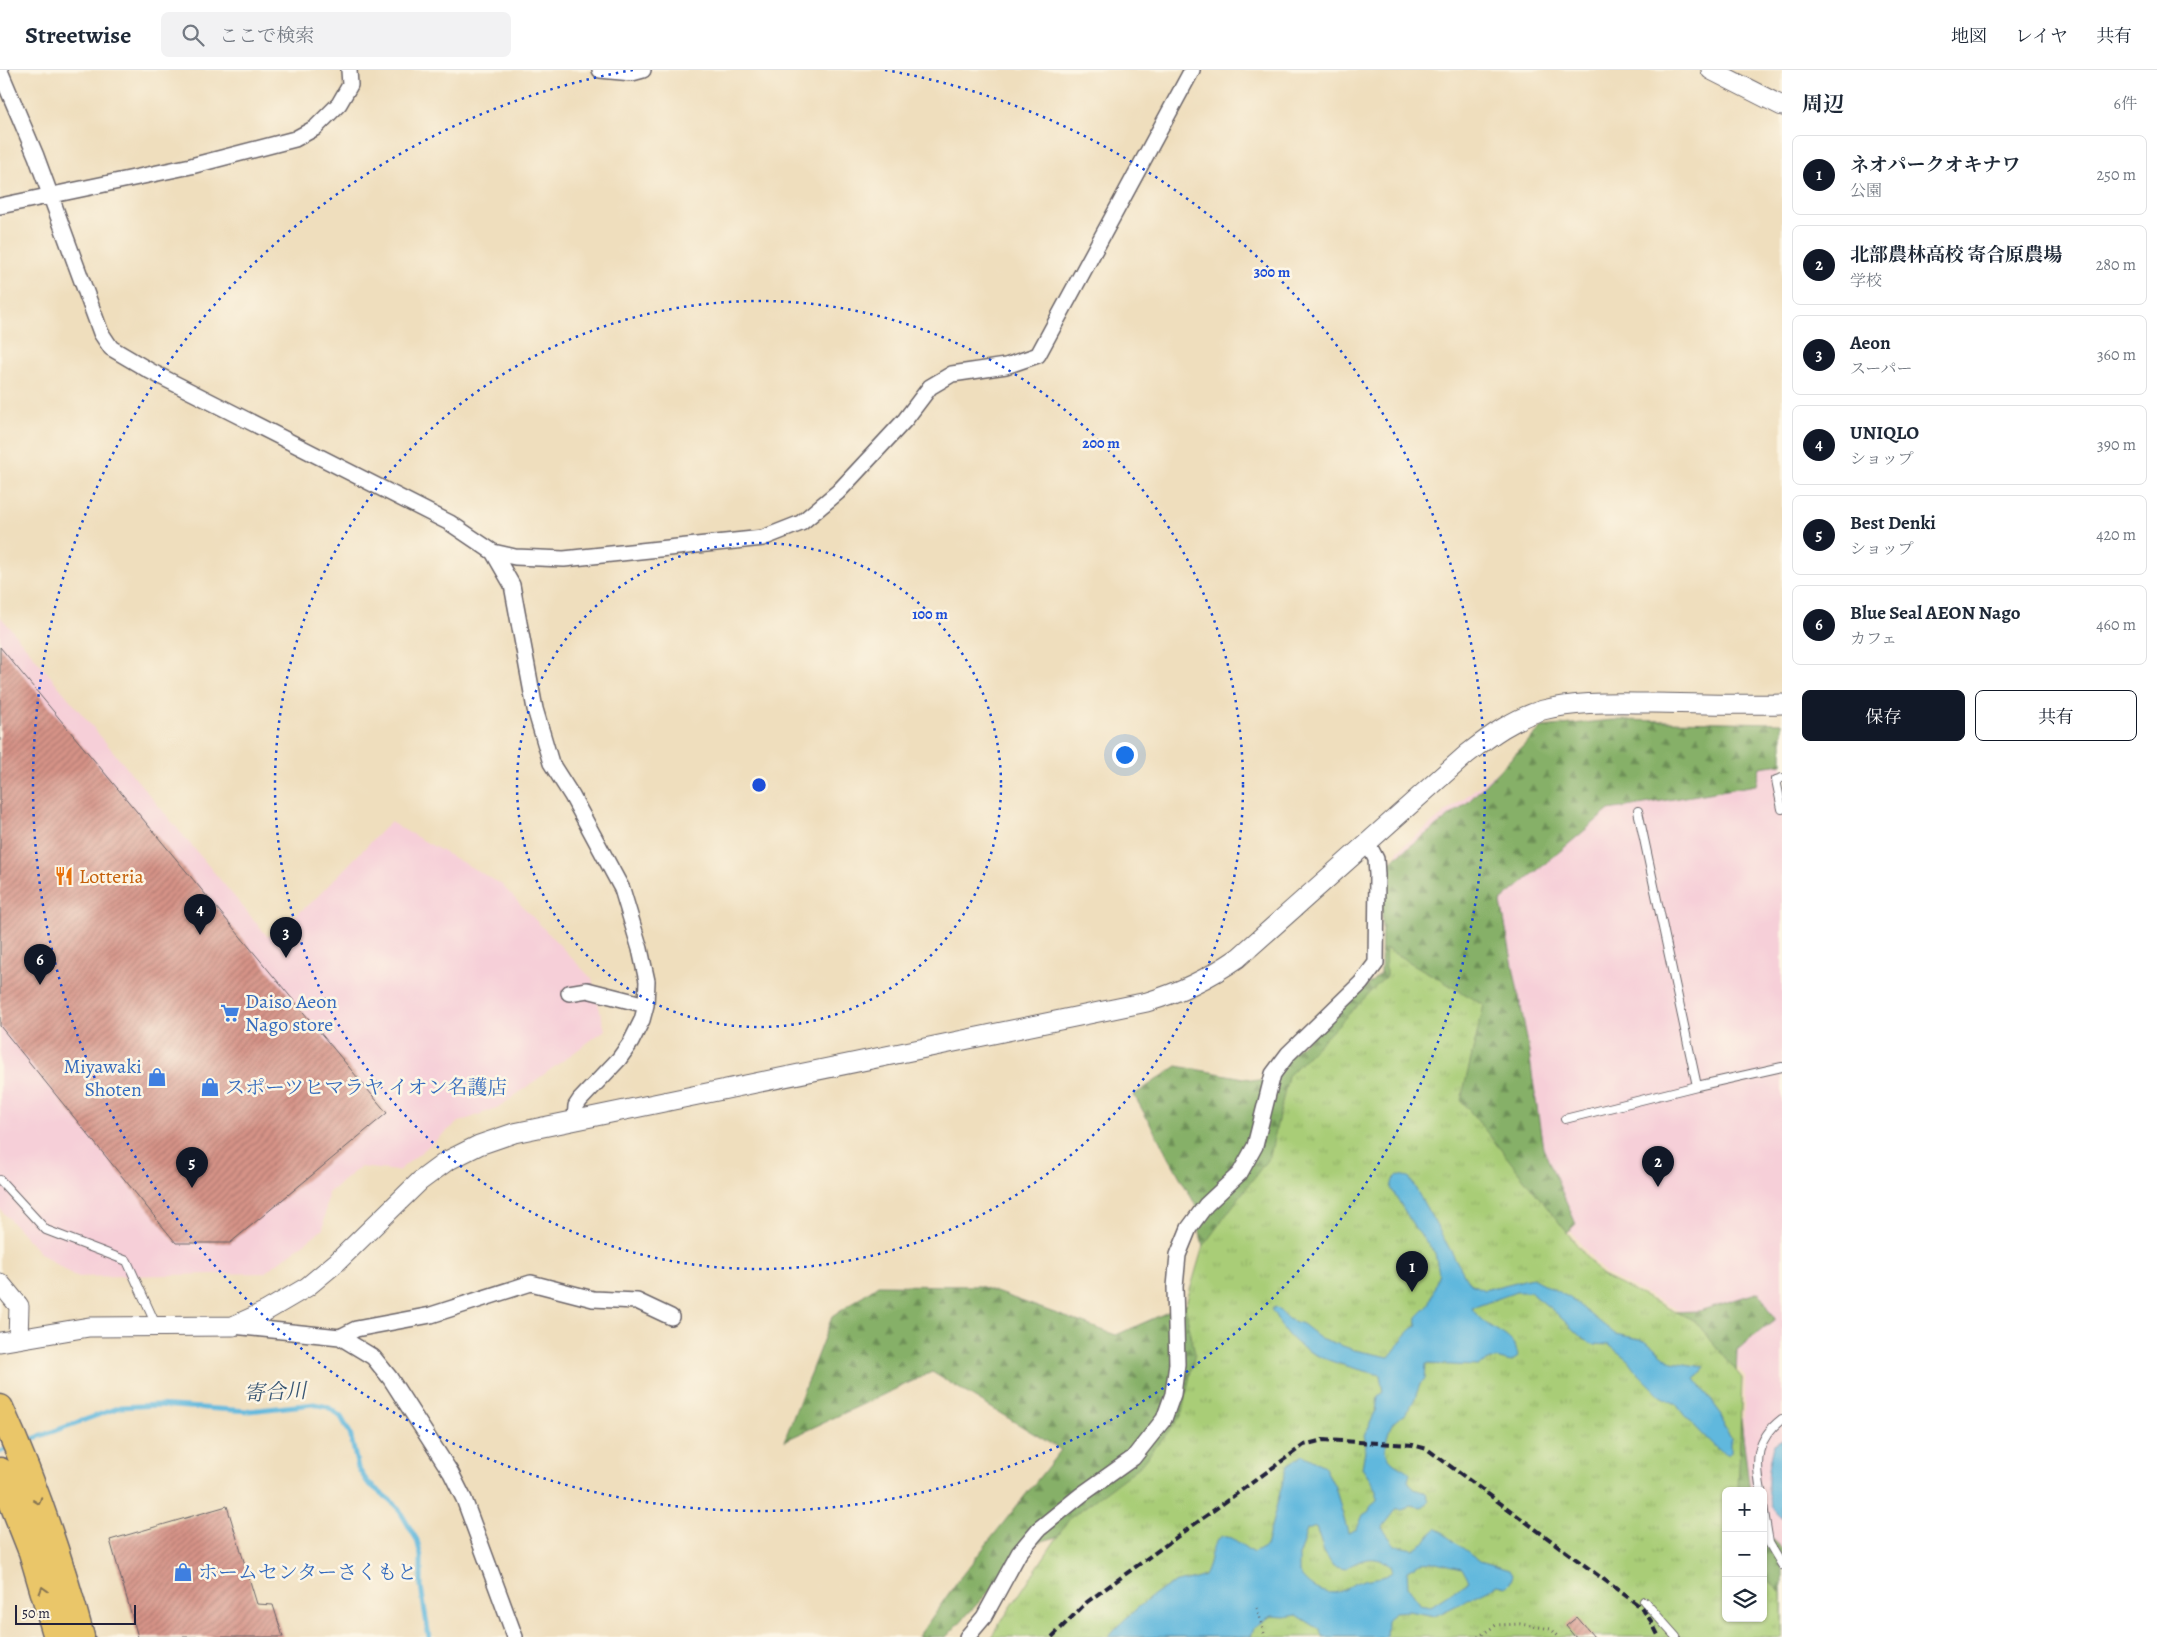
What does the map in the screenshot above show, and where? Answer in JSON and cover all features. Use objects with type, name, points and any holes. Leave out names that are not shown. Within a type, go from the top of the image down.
[{"type":"highway","points":[[0,1408],[51,1534],[81,1637]]},
{"type":"highway","points":[[0,1471],[32,1552],[57,1637]]},
{"type":"street","points":[[0,206],[51,197],[191,166],[295,140],[315,128],[339,104],[350,84],[349,70]]},
{"type":"street","points":[[600,70],[632,73],[643,70]]},
{"type":"street","points":[[0,71],[51,197],[101,333],[111,348],[150,371],[450,523],[493,552],[515,557],[564,559],[763,538],[801,523],[838,492],[860,470],[905,420],[930,387],[952,374],[1006,366],[1038,355],[1192,70]]},
{"type":"street","points":[[1711,70],[1782,106]]},
{"type":"street","points":[[493,552],[512,585],[535,709],[551,763],[572,796],[622,889],[640,949],[647,981],[646,1006],[638,1027],[619,1059],[580,1100],[576,1106],[576,1120]]},
{"type":"street","points":[[233,1326],[266,1311],[307,1287],[337,1262],[420,1181],[447,1161],[479,1145],[505,1136],[576,1120],[1147,1002],[1177,993],[1210,977],[1238,958],[1467,754],[1494,734],[1519,719],[1542,710],[1576,704],[1782,704]]},
{"type":"street","points":[[967,1637],[984,1616],[1019,1553],[1039,1529],[1081,1495],[1132,1458],[1164,1419],[1173,1394],[1177,1364],[1175,1287],[1178,1255],[1189,1228],[1206,1205],[1240,1173],[1255,1146],[1273,1074],[1288,1054],[1362,983],[1376,964],[1376,859],[1367,842]]},
{"type":"street","points":[[569,993],[587,990],[646,1006]]},
{"type":"street","points":[[0,1283],[19,1306],[9,1340],[89,1326],[233,1326],[340,1337],[373,1358],[390,1378],[451,1473],[464,1499],[515,1637]]},
{"type":"street","points":[[340,1337],[356,1329],[431,1315],[532,1283],[592,1299],[637,1301],[671,1317]]},
{"type":"lane","points":[[1782,778],[1776,780],[1782,809]]},
{"type":"lane","points":[[1638,811],[1697,1086]]},
{"type":"lane","points":[[1565,1119],[1697,1086],[1782,1068]]},
{"type":"lane","points":[[0,1180],[46,1230],[127,1261],[156,1325]]},
{"type":"lane","points":[[1761,1487],[1758,1448],[1768,1430],[1782,1419]]},
{"type":"lane","points":[[1767,1527],[1770,1542],[1782,1566]]},
{"type":"lane","points":[[1644,1601],[1676,1637]]},
{"type":"path","points":[[1257,1608],[1265,1637]]},
{"type":"path","points":[[1478,1637],[1496,1626],[1520,1624],[1551,1629],[1559,1637]]},
{"type":"shaded area","points":[[0,616],[268,937],[312,902],[390,822],[501,884],[592,979],[605,1030],[499,1107],[457,1123],[398,1171],[360,1167],[328,1193],[323,1229],[264,1273],[76,1277],[40,1253],[0,1209]]},
{"type":"shaded area","points":[[1782,735],[1782,1589],[1767,1574],[1767,1487],[1741,1487],[1745,1376],[1697,1319],[1605,1274],[1464,1100],[1384,944],[1398,850],[1521,753]]},
{"type":"green space","points":[[1612,720],[1782,723],[1782,764],[1760,767],[1756,785],[1609,810],[1502,900],[1501,903],[1527,1039],[1543,1148],[1576,1224],[1530,1268],[1635,1313],[1699,1311],[1759,1292],[1775,1319],[1737,1350],[1736,1380],[1749,1487],[1722,1487],[1722,1622],[1767,1622],[1767,1535],[1782,1549],[1782,1637],[1161,1508],[1035,1543],[946,1637],[918,1637],[959,1579],[1061,1450],[932,1372],[784,1441],[832,1317],[878,1285],[979,1286],[1116,1335],[1211,1293],[1195,1204],[1134,1095],[1177,1066],[1261,1081],[1381,973],[1383,867],[1468,802],[1542,727]]},
{"type":"green space","points":[[1385,948],[1484,1005],[1461,1100],[1602,1276],[1695,1321],[1742,1378],[1738,1487],[1722,1487],[1722,1622],[1767,1622],[1767,1578],[1782,1592],[1782,1637],[991,1637],[1070,1518],[1139,1467],[1181,1416],[1195,1353],[1185,1307],[1203,1246],[1270,1156],[1288,1076],[1386,976]]},
{"type":"water","points":[[1398,1175],[1409,1177],[1469,1283],[1484,1290],[1532,1278],[1570,1298],[1615,1334],[1645,1340],[1672,1362],[1704,1367],[1701,1374],[1695,1379],[1722,1415],[1724,1428],[1731,1438],[1731,1452],[1728,1455],[1716,1448],[1676,1404],[1661,1396],[1636,1371],[1628,1360],[1609,1345],[1593,1344],[1582,1338],[1555,1312],[1530,1292],[1516,1292],[1472,1308],[1485,1322],[1512,1341],[1518,1357],[1511,1362],[1496,1358],[1477,1366],[1426,1364],[1425,1379],[1420,1383],[1409,1408],[1393,1424],[1386,1441],[1386,1446],[1389,1458],[1410,1474],[1408,1481],[1414,1489],[1426,1493],[1429,1502],[1422,1507],[1410,1505],[1403,1510],[1396,1510],[1382,1528],[1395,1545],[1413,1549],[1427,1540],[1436,1528],[1480,1561],[1510,1570],[1513,1575],[1506,1587],[1498,1585],[1435,1616],[1409,1611],[1394,1612],[1387,1620],[1386,1637],[1324,1637],[1319,1629],[1297,1615],[1285,1617],[1271,1616],[1254,1627],[1251,1637],[1108,1637],[1138,1608],[1164,1588],[1204,1576],[1214,1545],[1222,1536],[1232,1538],[1253,1553],[1266,1546],[1287,1466],[1303,1455],[1324,1466],[1335,1487],[1348,1533],[1357,1529],[1363,1515],[1369,1511],[1371,1505],[1377,1500],[1377,1490],[1362,1468],[1366,1444],[1364,1436],[1376,1411],[1378,1396],[1383,1392],[1380,1375],[1331,1361],[1307,1350],[1286,1332],[1271,1309],[1276,1307],[1288,1319],[1302,1324],[1320,1338],[1354,1350],[1389,1357],[1405,1336],[1416,1326],[1417,1317],[1429,1305],[1439,1273],[1435,1253],[1415,1228],[1391,1188],[1393,1180]],"holes":[[[1316,1527],[1324,1552],[1333,1566],[1345,1569],[1362,1560],[1374,1559],[1380,1560],[1392,1567],[1392,1572],[1384,1576],[1367,1579],[1337,1592],[1331,1593],[1318,1590],[1299,1573],[1299,1554],[1307,1530]],[[1436,1562],[1462,1568],[1469,1581],[1431,1606],[1419,1604],[1408,1586],[1407,1570],[1420,1563]]]},
{"type":"water","points":[[1782,1439],[1782,1518],[1771,1502],[1768,1493],[1768,1483],[1774,1444]]},
{"type":"building","points":[[0,647],[387,1113],[230,1243],[176,1243],[0,1026]]},
{"type":"building","name":"ホームセンターさくもと","points":[[227,1506],[257,1604],[273,1605],[283,1637],[138,1637],[110,1540]]},
{"type":"building","points":[[1577,1617],[1594,1637],[1575,1637],[1566,1626]]},
{"type":"waterway","name":"寄合川","points":[[24,1442],[120,1407],[157,1405],[249,1411],[314,1404],[328,1407],[341,1417],[350,1433],[358,1468],[368,1483],[396,1505],[417,1540],[421,1556],[421,1587],[429,1637]]},
{"type":"waterway","name":"寄合川","points":[[0,1452],[9,1448]]},
{"type":"railway","points":[[1052,1637],[1087,1602],[1304,1445],[1323,1440],[1413,1445],[1427,1449],[1641,1607],[1659,1637]]},
{"type":"place","name":"Lotteria","points":[[64,876]]},
{"type":"place","name":"UNIQLO","points":[[200,935]]},
{"type":"place","name":"Aeon","points":[[286,958]]},
{"type":"place","name":"Blue Seal AEON Nago","points":[[40,985]]},
{"type":"place","name":"Daiso Aeon Nago store","points":[[230,1013]]},
{"type":"place","name":"Miyawaki Shoten","points":[[157,1077]]},
{"type":"place","name":"スポーツヒマラヤ イオン名護店","points":[[210,1087]]},
{"type":"place","name":"北部農林高校 寄合原農場","points":[[1658,1187]]},
{"type":"place","name":"Best Denki","points":[[192,1188]]},
{"type":"place","name":"ネオパークオキナワ","points":[[1412,1292]]},
{"type":"place","name":"ホームセンターさくもと","points":[[183,1572]]}]
